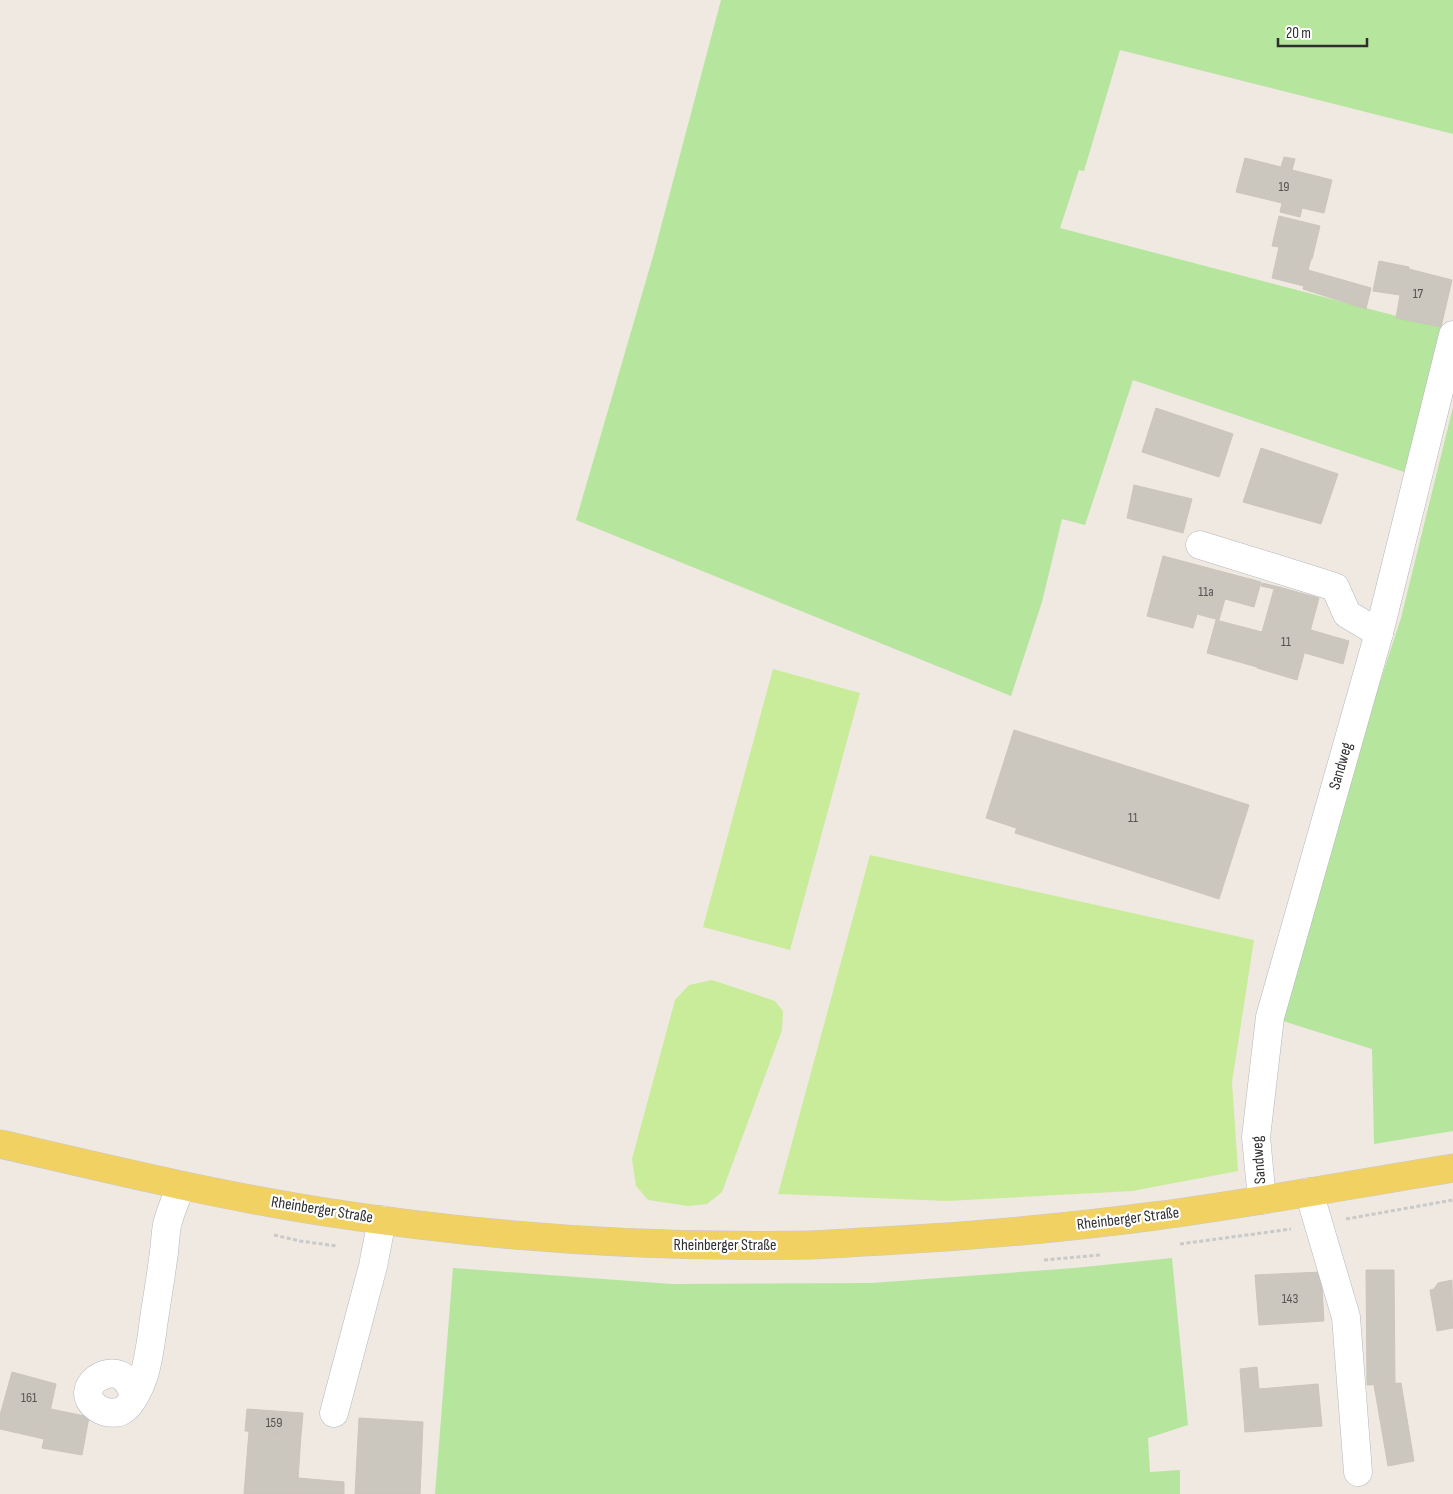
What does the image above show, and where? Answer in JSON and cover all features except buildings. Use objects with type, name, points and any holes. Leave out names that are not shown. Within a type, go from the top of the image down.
[{"type":"main road","name":"Rheinberger Straße","points":[[0,1144],[181,1186],[322,1212],[522,1236],[668,1244],[811,1245],[958,1237],[1065,1227],[1158,1216],[1453,1168]]},
{"type":"street","name":"Sandweg","points":[[1262,1200],[1256,1137],[1270,1017],[1379,633],[1453,335]]},
{"type":"street","points":[[1200,545],[1335,587],[1347,614],[1379,633]]},
{"type":"street","points":[[134,1396],[144,1376],[161,1276],[167,1225],[181,1186]]},
{"type":"street","points":[[1309,1192],[1346,1317],[1358,1472]]},
{"type":"street","points":[[334,1413],[373,1266],[382,1220]]},
{"type":"green space","points":[[721,0],[1453,0],[1453,134],[1120,50],[1084,171],[1079,170],[1060,228],[1450,330],[1413,475],[1133,380],[1085,525],[1062,519],[1042,602],[1011,696],[576,520],[654,253]]},
{"type":"green space","points":[[1453,407],[1453,1131],[1374,1144],[1372,1049],[1270,1017],[1401,618]]},
{"type":"green space","points":[[773,669],[860,693],[790,950],[703,927]]},
{"type":"green space","points":[[870,855],[1254,940],[1232,1082],[1238,1171],[1132,1191],[947,1201],[778,1194]]},
{"type":"green space","points":[[712,980],[775,1001],[783,1011],[782,1030],[722,1192],[707,1204],[688,1206],[648,1200],[636,1186],[632,1159],[675,1000],[689,985]]},
{"type":"green space","points":[[1172,1258],[1188,1425],[1148,1438],[1150,1472],[1180,1470],[1180,1494],[435,1494],[453,1268],[672,1284],[872,1283],[1074,1268]]}]
